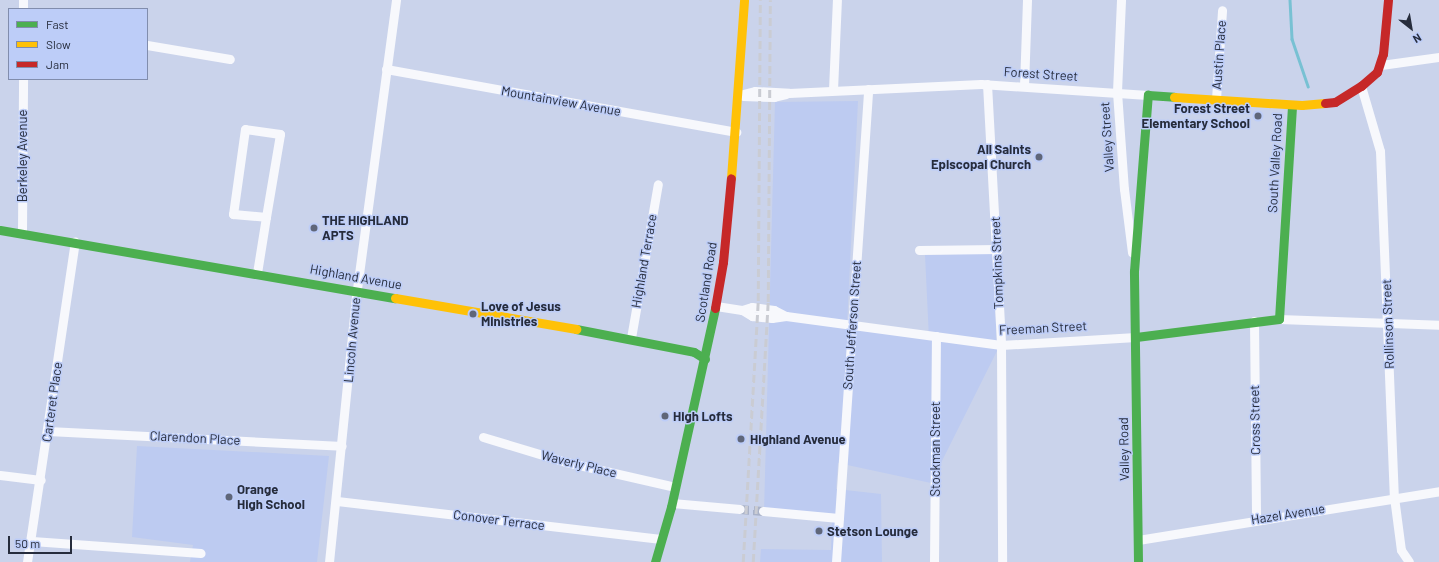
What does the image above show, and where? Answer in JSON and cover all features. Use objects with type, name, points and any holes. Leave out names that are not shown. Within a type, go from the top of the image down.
[{"type":"street","name":"Lincoln Avenue","points":[[329,562],[337,501],[357,290],[396,0]]},
{"type":"street","name":"Scotland Road","points":[[655,562],[672,503],[716,306],[725,247],[736,132],[744,0]]},
{"type":"street","points":[[834,90],[837,0]]},
{"type":"street","points":[[1024,86],[1027,0]]},
{"type":"street","name":"Valley Street","points":[[1121,0],[1117,92],[1124,190],[1134,271],[1136,336]]},
{"type":"street","points":[[1388,0],[1381,65],[1439,56]]},
{"type":"street","name":"Austin Place","points":[[1216,99],[1222,10]]},
{"type":"street","points":[[148,45],[230,59]]},
{"type":"street","name":"South Valley Road","points":[[1279,319],[1292,105],[1335,102],[1361,86],[1377,72],[1381,65]]},
{"type":"street","name":"Mountainview Avenue","points":[[386,69],[736,132]]},
{"type":"street","name":"Berkeley Avenue","points":[[22,80],[22,232]]},
{"type":"street","name":"Forest Street","points":[[739,95],[774,97],[789,93],[834,90],[987,84],[1292,105]]},
{"type":"street","name":"Tompkins Street","points":[[987,84],[998,249],[1001,345],[1002,562]]},
{"type":"street","name":"Rollinson Street","points":[[1361,86],[1380,151],[1394,497],[1401,550],[1410,562]]},
{"type":"street","name":"South Jefferson Street","points":[[836,562],[868,88]]},
{"type":"street","name":"Valley Street","points":[[1134,271],[1148,95]]},
{"type":"street","points":[[257,273],[280,134],[245,129],[233,214],[266,217]]},
{"type":"street","name":"Highland Terrace","points":[[631,338],[658,184]]},
{"type":"street","name":"Highland Avenue","points":[[0,230],[22,232],[631,338],[694,352],[705,359]]},
{"type":"street","name":"Carteret Place","points":[[27,562],[32,541],[75,242]]},
{"type":"street","points":[[919,250],[998,249]]},
{"type":"street","name":"Freeman Street","points":[[716,306],[742,310],[752,307],[774,310],[786,316],[1001,345],[1136,336],[1279,319]]},
{"type":"street","points":[[1279,319],[1439,324]]},
{"type":"street","name":"Cross Street","points":[[1254,321],[1256,519]]},
{"type":"street","name":"Stockman Street","points":[[934,562],[936,336]]},
{"type":"street","name":"Valley Road","points":[[1136,336],[1138,562]]},
{"type":"street","name":"Clarendon Place","points":[[48,431],[342,446]]},
{"type":"street","name":"Waverly Place","points":[[483,437],[566,462],[675,487]]},
{"type":"street","points":[[0,475],[41,480]]},
{"type":"street","name":"Hazel Avenue","points":[[1138,540],[1256,519],[1439,491]]},
{"type":"street","name":"Conover Terrace","points":[[337,501],[661,539]]},
{"type":"street","points":[[672,503],[740,509]]},
{"type":"street","points":[[763,511],[839,518]]},
{"type":"street","points":[[32,541],[201,553]]},
{"type":"shaded area","points":[[858,101],[847,326],[929,339],[925,255],[993,253],[997,351],[931,483],[838,463],[836,489],[881,494],[882,562],[760,562],[761,549],[831,550],[832,517],[764,512],[775,102]]},
{"type":"shaded area","name":"Orange High School","points":[[137,446],[329,456],[317,562],[190,562],[193,545],[132,537]]},
{"type":"waterway","points":[[1290,0],[1292,39],[1308,86]]},
{"type":"tunnel","points":[[740,509],[763,511]]},
{"type":"railway","points":[[743,562],[758,301],[760,0]]},
{"type":"railway","points":[[753,562],[768,302],[770,0]]},
{"type":"traffic: fast","points":[[1138,562],[1134,271],[1148,95],[1174,97]]},
{"type":"traffic: fast","points":[[1136,337],[1279,319],[1292,105]]},
{"type":"traffic: fast","points":[[0,230],[395,298]]},
{"type":"traffic: fast","points":[[655,562],[671,507],[715,308]]},
{"type":"traffic: fast","points":[[576,329],[694,352],[705,359]]},
{"type":"traffic: slow","points":[[731,178],[744,0]]},
{"type":"traffic: slow","points":[[1174,97],[1302,105],[1325,103]]},
{"type":"traffic: slow","points":[[395,298],[576,329]]},
{"type":"traffic: jam","points":[[1325,103],[1335,102],[1361,86],[1377,72],[1383,54],[1388,0]]},
{"type":"traffic: jam","points":[[715,308],[723,262],[731,178]]},
{"type":"place","name":"Forest Street Elementary School","points":[[1258,116]]},
{"type":"place","name":"All Saints Episcopal Church","points":[[1039,157]]},
{"type":"place","name":"THE HIGHLAND APTS","points":[[314,228]]},
{"type":"place","name":"Love of Jesus Ministries","points":[[473,314]]},
{"type":"place","name":"High Lofts","points":[[665,416]]},
{"type":"place","name":"Highland Avenue","points":[[741,439]]},
{"type":"place","name":"Orange High School","points":[[229,497]]},
{"type":"place","name":"Stetson Lounge","points":[[819,531]]}]
